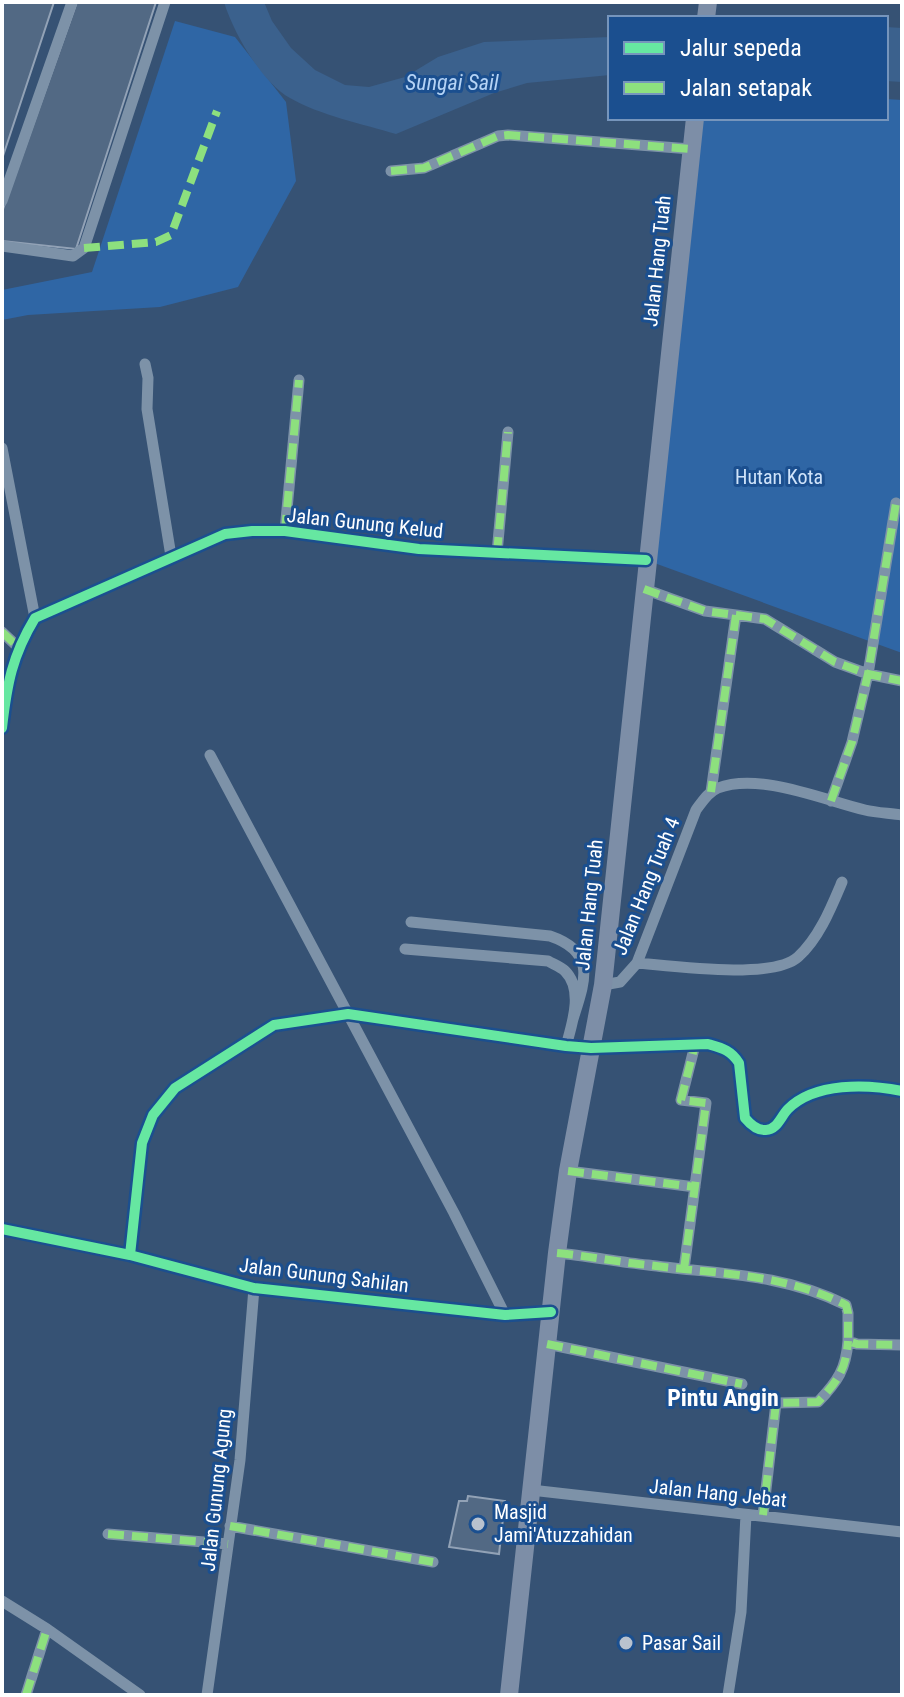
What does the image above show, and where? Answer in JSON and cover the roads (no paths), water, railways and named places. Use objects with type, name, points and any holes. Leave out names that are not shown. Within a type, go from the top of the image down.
[{"type":"main road","name":"Jalan Hang Tuah","points":[[509,1695],[557,1253],[568,1171],[603,985],[695,120]]},
{"type":"street","points":[[2,201],[72,2]]},
{"type":"street","points":[[2,246],[73,256],[84,248],[165,2]]},
{"type":"street","points":[[391,171],[424,168],[498,136],[508,135],[691,149]]},
{"type":"street","points":[[145,364],[147,409],[171,556]]},
{"type":"street","points":[[285,531],[299,380]]},
{"type":"street","points":[[497,553],[508,432]]},
{"type":"street","points":[[2,448],[35,618],[18,647],[9,677],[2,728]]},
{"type":"street","points":[[831,801],[852,742],[868,674],[896,503]]},
{"type":"street","name":"Jalan Gunung Kelud","points":[[35,618],[225,534],[285,531],[419,549],[646,560]]},
{"type":"street","points":[[644,589],[705,611],[765,619],[835,662],[868,674],[902,681]]},
{"type":"street","points":[[736,615],[711,792],[733,785],[772,785],[869,811],[902,815]]},
{"type":"street","points":[[2,632],[18,647]]},
{"type":"street","points":[[210,755],[505,1315]]},
{"type":"street","name":"Jalan Hang Tuah 4","points":[[603,985],[620,982],[637,963],[696,810],[711,792]]},
{"type":"street","points":[[637,963],[735,969],[779,968],[799,956],[823,924],[842,882]]},
{"type":"street","points":[[411,922],[550,936],[568,942],[581,957],[586,972],[566,1046]]},
{"type":"street","points":[[405,949],[548,961],[566,971],[575,992],[573,1019]]},
{"type":"street","points":[[130,1255],[142,1143],[153,1115],[175,1088],[274,1025],[348,1014],[566,1046],[708,1044],[726,1049],[734,1055],[739,1063],[745,1118],[766,1131],[775,1127],[788,1108],[818,1092],[862,1087],[902,1091]]},
{"type":"street","points":[[684,1269],[706,1103],[681,1100],[695,1045]]},
{"type":"street","points":[[568,1171],[695,1187]]},
{"type":"street","name":"Jalan Gunung Sahilan","points":[[2,1229],[130,1255],[254,1288],[505,1315],[551,1312]]},
{"type":"street","points":[[557,1253],[726,1273],[817,1290],[846,1305],[846,1364],[831,1388],[818,1402],[776,1403],[763,1515]]},
{"type":"street","name":"Jalan Gunung Agung","points":[[207,1695],[240,1460],[254,1288]]},
{"type":"street","points":[[848,1341],[902,1345]]},
{"type":"street","points":[[547,1344],[742,1384]]},
{"type":"street","name":"Jalan Hang Jebat","points":[[531,1490],[902,1532]]},
{"type":"street","points":[[728,1695],[741,1612],[746,1515]]},
{"type":"street","points":[[230,1526],[433,1562]]},
{"type":"street","points":[[108,1534],[228,1544]]},
{"type":"street","points":[[4,1606],[47,1629],[140,1695]]},
{"type":"street","points":[[26,1695],[47,1629]]},
{"type":"water","name":"Sungai Sail","points":[[224,2],[264,2],[272,21],[291,48],[315,70],[345,85],[369,87],[405,77],[438,57],[484,42],[608,37],[608,75],[527,83],[494,93],[396,134],[314,109],[279,91],[259,69],[234,28]]},
{"type":"water","points":[[888,27],[902,28],[902,82],[888,81]]},
{"type":"place","name":"Masjid Jami'Atuzzahidan","points":[[478,1524]]},
{"type":"place","name":"Pasar Sail","points":[[626,1643]]},
{"type":"district","name":"Pintu Angin","points":[[723,1398]]},
{"type":"park label","name":"Hutan Kota","points":[[779,477]]}]
